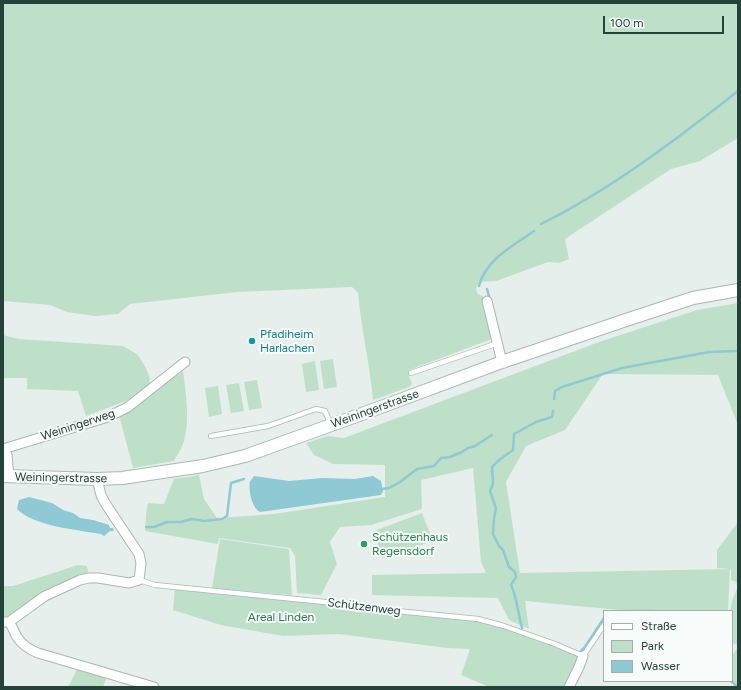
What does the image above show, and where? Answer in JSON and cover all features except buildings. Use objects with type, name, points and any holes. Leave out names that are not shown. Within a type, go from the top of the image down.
[{"type":"street","name":"Weiningerstrasse","points":[[6,476],[97,479],[129,477],[224,462],[245,456],[502,362],[686,301],[738,290]]},
{"type":"street","points":[[487,300],[502,362]]},
{"type":"street","name":"Weiningerweg","points":[[6,476],[7,455],[3,450],[108,417],[128,407],[185,362]]},
{"type":"street","points":[[97,479],[101,495],[105,503],[139,554],[142,564],[139,580],[129,583],[98,578],[80,580],[45,596],[6,622],[13,628],[16,636],[26,648],[154,687]]},
{"type":"street","points":[[569,687],[583,656]]},
{"type":"lane","points":[[411,373],[498,343]]},
{"type":"lane","points":[[211,436],[268,426],[316,409],[325,411],[331,425]]},
{"type":"lane","name":"Schützenweg","points":[[139,580],[155,585],[478,619],[504,626],[555,644],[583,656]]},
{"type":"lane","points":[[583,656],[603,626]]},
{"type":"green space","points":[[3,3],[738,3],[738,138],[700,161],[671,169],[565,239],[569,259],[559,263],[548,262],[496,281],[479,282],[476,289],[478,294],[484,297],[494,335],[492,339],[409,370],[409,376],[412,384],[409,387],[373,400],[358,293],[352,287],[237,292],[130,304],[118,314],[95,316],[67,312],[50,305],[3,301]]},
{"type":"green space","points":[[738,303],[738,425],[718,375],[603,374],[565,430],[526,446],[506,482],[520,573],[729,569],[717,568],[717,550],[738,522],[738,583],[731,580],[730,569],[728,610],[620,610],[525,601],[529,629],[509,620],[498,598],[372,595],[372,575],[486,573],[481,562],[473,468],[421,480],[422,509],[371,525],[340,527],[330,542],[337,564],[321,595],[297,593],[295,556],[290,548],[219,538],[218,544],[145,531],[148,503],[164,504],[174,479],[199,475],[204,499],[217,518],[274,514],[385,497],[385,465],[333,464],[314,455],[306,443],[328,436],[344,438],[599,342],[697,310]]},
{"type":"green space","points":[[3,335],[19,339],[123,346],[138,355],[146,368],[150,379],[148,387],[126,401],[86,416],[78,391],[27,389],[27,378],[3,378]]},
{"type":"green space","points":[[333,359],[337,387],[324,389],[320,361]]},
{"type":"green space","points":[[315,361],[319,390],[306,392],[302,364]]},
{"type":"green space","points":[[183,371],[187,424],[181,449],[174,461],[133,468],[119,415],[142,402],[161,385]]},
{"type":"green space","points":[[257,380],[262,408],[249,410],[244,382]]},
{"type":"green space","points":[[239,383],[244,411],[231,413],[226,385]]},
{"type":"green space","points":[[218,386],[222,414],[209,417],[205,388]]},
{"type":"green space","points":[[422,513],[433,541],[383,558],[374,531]]},
{"type":"green space","name":"Areal Linden","points":[[220,539],[289,549],[292,595],[212,588]]},
{"type":"green space","points":[[78,565],[87,566],[89,576],[11,618],[3,616],[3,586],[13,586]]},
{"type":"green space","points":[[738,586],[738,645],[733,643],[733,610],[730,610]]},
{"type":"green space","points":[[175,587],[490,621],[583,656],[569,687],[489,687],[461,675],[470,649],[447,648],[339,634],[283,636],[221,625],[173,610]]},
{"type":"green space","points":[[738,647],[738,687],[731,682],[733,682],[733,654]]},
{"type":"green space","points":[[78,668],[107,677],[103,687],[68,687]]},
{"type":"water","points":[[254,476],[289,481],[322,478],[355,479],[373,476],[381,481],[383,491],[381,495],[260,512],[255,507],[250,494],[250,481]]},
{"type":"water","points":[[29,497],[52,503],[80,518],[109,525],[114,531],[110,531],[104,536],[101,534],[69,529],[34,520],[24,515],[17,509],[19,500]]},
{"type":"waterway","points":[[541,224],[618,180],[738,91]]},
{"type":"waterway","points":[[479,286],[483,276],[494,261],[501,254],[534,231]]},
{"type":"waterway","points":[[487,289],[490,300]]},
{"type":"waterway","points":[[554,399],[555,391],[562,387],[622,368],[709,352],[738,351]]},
{"type":"waterway","points":[[522,628],[511,585],[516,577],[515,572],[509,567],[503,550],[499,546],[493,534],[496,508],[490,491],[493,484],[492,467],[513,450],[514,434],[536,422],[552,417],[553,411]]},
{"type":"waterway","points":[[382,489],[389,488],[400,482],[417,469],[434,466],[441,458],[450,457],[462,452],[492,435]]},
{"type":"waterway","points":[[146,527],[154,527],[167,522],[181,522],[192,519],[204,521],[222,519],[227,516],[231,483],[244,479]]},
{"type":"waterway","points":[[581,651],[603,620]]},
{"type":"waterway","points":[[732,682],[738,687]]},
{"type":"place","name":"Pfadiheim Harlachen","points":[[252,341]]},
{"type":"place","name":"Schützenhaus Regensdorf","points":[[364,544]]}]
